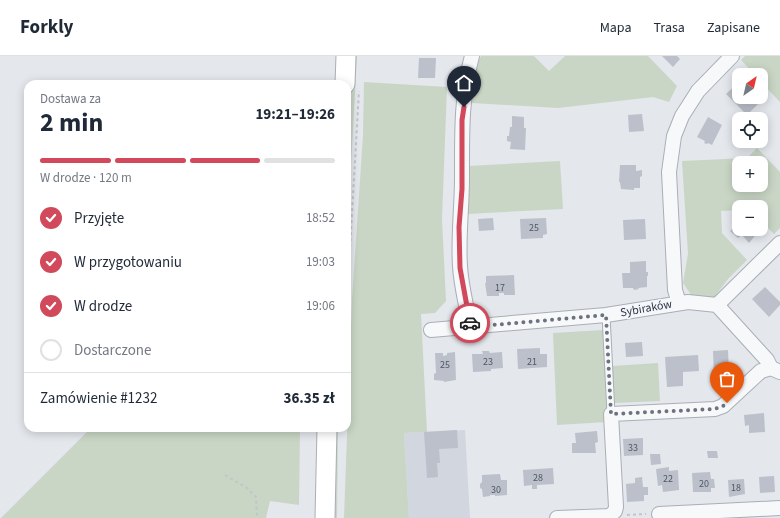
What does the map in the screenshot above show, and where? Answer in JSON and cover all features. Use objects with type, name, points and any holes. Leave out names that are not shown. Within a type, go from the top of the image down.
[{"type":"main road","points":[[346,56],[351,80]]},
{"type":"main road","points":[[325,518],[327,432]]},
{"type":"street","points":[[470,327],[460,268],[459,227],[462,189],[462,120],[469,67],[472,56]]},
{"type":"street","points":[[679,303],[675,290],[669,172],[674,136],[682,116],[694,95],[704,83],[732,56]]},
{"type":"street","points":[[775,370],[718,305],[780,244]]},
{"type":"street","name":"Sybiraków","points":[[431,330],[606,315],[688,302],[718,305]]},
{"type":"street","points":[[557,518],[610,516],[615,511],[611,414],[715,409],[723,406],[761,370],[775,370]]},
{"type":"street","points":[[659,514],[780,508]]},
{"type":"lane","points":[[606,315],[611,414]]},
{"type":"path","points":[[351,128],[352,85]]},
{"type":"path","points":[[225,475],[247,488],[256,497],[257,518]]},
{"type":"path","points":[[610,516],[659,514]]},
{"type":"shaded area","points":[[465,430],[470,518],[409,518],[404,433]]},
{"type":"green space","points":[[352,56],[357,56],[351,166],[351,80]]},
{"type":"green space","points":[[481,56],[534,56],[549,71],[565,56],[648,56],[677,86],[669,102],[653,97],[558,108],[472,103],[473,72]]},
{"type":"green space","points":[[745,56],[780,56],[780,102],[768,89],[768,68],[748,68],[741,60]]},
{"type":"green space","points":[[364,82],[447,87],[442,219],[446,301],[435,313],[421,314],[427,432],[404,433],[409,518],[344,518],[347,432],[351,432],[352,300],[363,135]]},
{"type":"green space","points":[[757,148],[765,156],[749,156]]},
{"type":"green space","points":[[732,159],[732,192],[768,192],[768,159],[780,172],[780,228],[774,234],[768,228],[768,200],[732,200],[732,210],[721,211],[722,233],[747,260],[728,279],[713,299],[692,296],[683,283],[688,254],[682,161]]},
{"type":"green space","points":[[560,161],[563,209],[467,214],[469,166]]},
{"type":"green space","points":[[603,330],[607,422],[557,425],[553,333]]},
{"type":"green space","points":[[658,363],[660,401],[615,403],[612,366]]},
{"type":"green space","points":[[87,432],[300,432],[299,505],[270,501],[266,518],[1,518]]},
{"type":"green space","points":[[333,432],[338,432],[337,518],[332,518]]},
{"type":"building","points":[[662,56],[677,56],[680,59],[673,67]]},
{"type":"building","points":[[419,58],[436,58],[435,78],[418,78]]},
{"type":"building","points":[[732,88],[732,100],[726,94]]},
{"type":"building","points":[[736,104],[758,104],[750,112],[744,112]]},
{"type":"building","points":[[642,114],[644,131],[629,132],[628,115]]},
{"type":"building","points":[[512,116],[524,117],[524,128],[526,128],[525,150],[510,149],[511,142],[507,141],[507,136],[509,136],[510,127],[512,127]]},
{"type":"building","points":[[708,117],[722,125],[712,145],[704,143],[705,141],[697,137]]},
{"type":"building","points":[[620,165],[636,165],[636,171],[642,170],[642,176],[640,177],[640,188],[634,188],[634,190],[621,189],[619,182]]},
{"type":"building","points":[[493,218],[494,230],[479,231],[478,219]]},
{"type":"building","points":[[546,218],[547,234],[543,235],[543,238],[521,239],[520,219]]},
{"type":"building","points":[[645,219],[646,239],[624,240],[623,220]]},
{"type":"building","points":[[743,236],[755,236],[749,243]]},
{"type":"building","points":[[646,261],[646,272],[648,272],[647,287],[634,290],[633,288],[623,288],[622,273],[630,273],[630,262]]},
{"type":"building","points":[[514,275],[515,295],[504,295],[504,293],[499,293],[499,296],[487,296],[485,283],[486,276]]},
{"type":"building","points":[[765,287],[780,302],[780,305],[769,317],[752,299]]},
{"type":"building","points":[[642,342],[643,356],[626,357],[625,343]]},
{"type":"building","points":[[540,348],[540,354],[547,354],[547,367],[518,369],[517,349]]},
{"type":"building","points":[[728,350],[729,374],[714,375],[713,351]]},
{"type":"building","points":[[482,351],[489,351],[490,353],[502,352],[503,368],[491,369],[491,371],[473,372],[472,354],[483,354]]},
{"type":"building","points":[[455,352],[456,380],[444,382],[434,380],[434,374],[436,373],[435,353],[443,353],[443,356],[447,355],[447,353]]},
{"type":"building","points":[[698,355],[699,371],[683,372],[683,386],[667,387],[665,357]]},
{"type":"building","points":[[764,413],[765,432],[749,433],[749,425],[745,426],[744,415]]},
{"type":"building","points":[[457,430],[458,448],[439,449],[440,463],[437,463],[438,477],[427,478],[424,432]]},
{"type":"building","points":[[597,431],[598,442],[595,443],[596,453],[572,453],[572,443],[576,443],[575,433]]},
{"type":"building","points":[[643,438],[643,455],[624,456],[623,439]]},
{"type":"building","points":[[707,451],[717,451],[718,458],[708,458]]},
{"type":"building","points":[[650,454],[660,454],[661,464],[651,465]]},
{"type":"building","points":[[669,467],[669,471],[678,470],[679,490],[663,492],[662,485],[658,486],[656,469]]},
{"type":"building","points":[[553,468],[554,484],[537,485],[537,489],[532,489],[532,485],[524,486],[523,470]]},
{"type":"building","points":[[710,472],[711,479],[714,479],[715,488],[711,488],[711,492],[693,492],[692,473]]},
{"type":"building","points":[[500,474],[501,480],[507,480],[507,495],[490,495],[483,497],[482,489],[480,488],[482,475]]},
{"type":"building","points":[[774,476],[775,492],[760,493],[759,477]]},
{"type":"building","points":[[642,477],[643,487],[648,487],[648,495],[644,495],[644,501],[627,502],[626,484],[635,483],[635,478]]},
{"type":"building","points":[[744,479],[745,494],[729,497],[728,480]]},
{"type":"way so far","points":[[470,323],[470,327],[606,315],[611,414],[715,409],[727,403]]},
{"type":"route","points":[[464,107],[462,120],[462,189],[459,227],[460,268],[470,323]]}]
